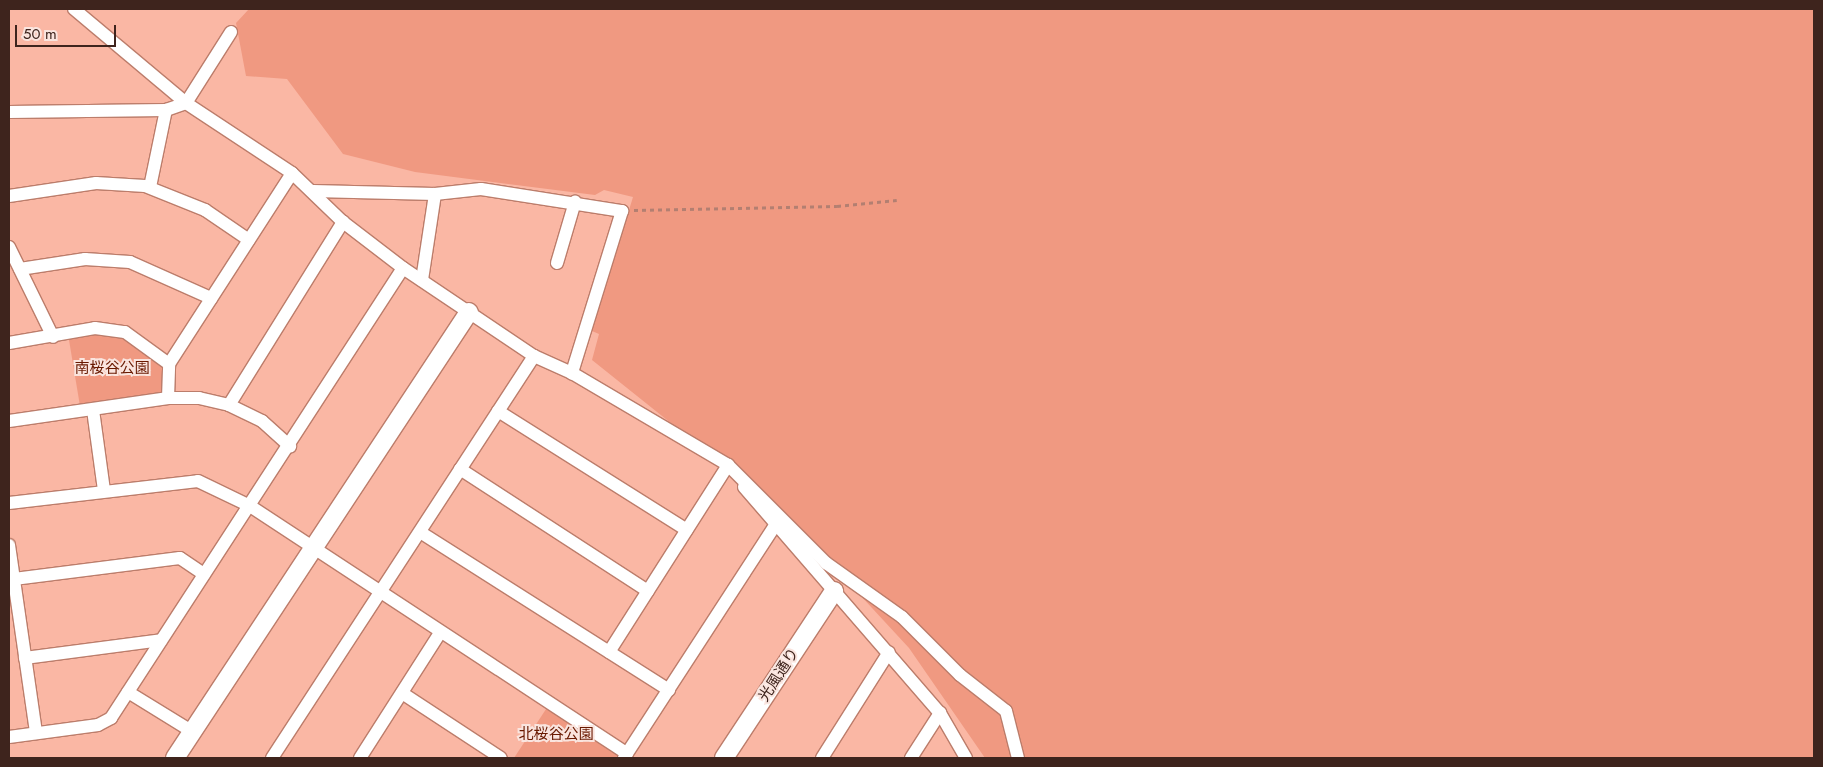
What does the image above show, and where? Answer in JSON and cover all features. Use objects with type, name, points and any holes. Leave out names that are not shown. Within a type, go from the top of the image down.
[{"type":"street","points":[[74,9],[186,103],[292,173],[313,191],[343,222],[403,268],[534,356],[572,373],[728,465],[826,563],[902,617],[960,675],[1006,711],[1018,758]]},
{"type":"street","points":[[9,112],[166,110],[186,103],[231,32]]},
{"type":"street","points":[[150,187],[166,110]]},
{"type":"street","points":[[168,398],[169,364],[292,173]]},
{"type":"street","points":[[9,196],[96,183],[150,187],[206,210],[249,240]]},
{"type":"street","points":[[313,191],[435,194],[481,189],[575,202],[622,211],[572,373]]},
{"type":"street","points":[[422,280],[435,194]]},
{"type":"street","points":[[557,263],[575,202]]},
{"type":"street","points":[[229,405],[343,222]]},
{"type":"street","points":[[9,247],[53,337]]},
{"type":"street","points":[[20,269],[85,259],[130,262],[211,298]]},
{"type":"street","points":[[9,737],[98,725],[111,718],[290,446],[403,268]]},
{"type":"street","points":[[175,758],[315,551],[468,312]]},
{"type":"street","points":[[9,343],[53,337],[95,328],[125,332],[169,364]]},
{"type":"street","points":[[272,758],[534,356]]},
{"type":"street","points":[[9,421],[168,398],[229,405],[262,421],[290,446]]},
{"type":"street","points":[[94,410],[104,490]]},
{"type":"street","points":[[498,411],[687,530]]},
{"type":"street","points":[[728,465],[774,527],[889,652],[940,713],[966,758]]},
{"type":"street","points":[[609,652],[728,465]]},
{"type":"street","points":[[460,469],[648,592]]},
{"type":"street","points":[[9,503],[104,490],[198,481],[250,506],[626,756],[774,527]]},
{"type":"street","points":[[420,532],[669,690]]},
{"type":"street","points":[[9,545],[36,733]]},
{"type":"street","points":[[14,578],[180,558],[204,574]]},
{"type":"street","name":"光風通り","points":[[724,758],[834,592]]},
{"type":"street","points":[[365,757],[440,633]]},
{"type":"street","points":[[25,658],[161,640]]},
{"type":"street","points":[[822,758],[889,652]]},
{"type":"street","points":[[128,692],[193,732]]},
{"type":"street","points":[[402,693],[501,758]]},
{"type":"street","points":[[911,758],[940,713]]},
{"type":"path","points":[[622,211],[897,200]]},
{"type":"green space","points":[[249,9],[1814,9],[1814,758],[985,758],[909,648],[786,515],[592,360],[599,334],[592,331],[633,197],[604,190],[595,195],[415,172],[343,154],[287,79],[246,76],[236,23]]},
{"type":"green space","name":"南桜谷公園","points":[[125,332],[169,364],[168,398],[81,412],[68,334]]},
{"type":"green space","name":"北桜谷公園","points":[[550,703],[624,758],[514,758]]}]
